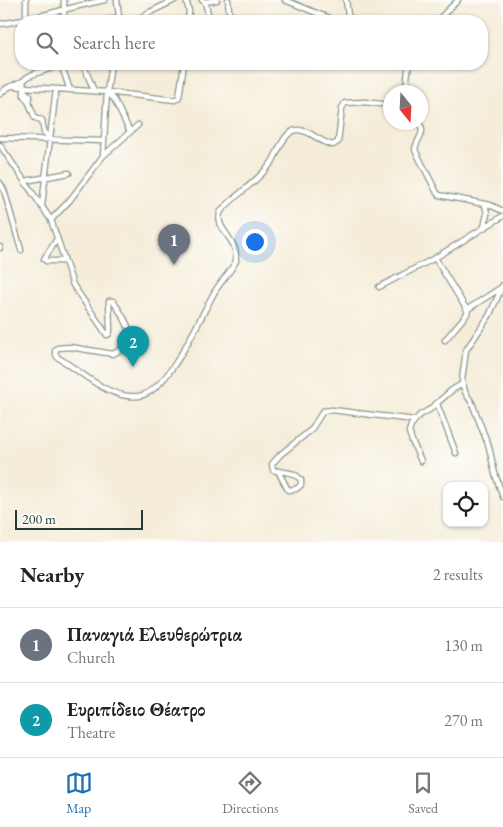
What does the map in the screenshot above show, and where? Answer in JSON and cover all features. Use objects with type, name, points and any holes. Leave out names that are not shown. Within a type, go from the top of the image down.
[{"type":"street","points":[[26,0],[26,15]]},
{"type":"street","points":[[64,0],[64,15]]},
{"type":"street","points":[[42,15],[64,8],[105,0]]},
{"type":"street","points":[[117,0],[119,15]]},
{"type":"street","points":[[145,15],[175,0]]},
{"type":"street","points":[[186,0],[189,15]]},
{"type":"street","points":[[208,15],[204,1],[217,0]]},
{"type":"street","points":[[228,0],[229,15]]},
{"type":"street","points":[[285,0],[300,3],[324,15]]},
{"type":"street","points":[[346,0],[348,15]]},
{"type":"street","points":[[443,15],[458,0]]},
{"type":"street","points":[[0,24],[15,22]]},
{"type":"street","points":[[48,70],[28,76],[24,86],[24,96],[30,103],[34,118],[42,120],[44,132],[50,139]]},
{"type":"street","points":[[62,70],[70,90]]},
{"type":"street","points":[[85,70],[94,91]]},
{"type":"street","points":[[103,156],[110,70]]},
{"type":"street","points":[[0,94],[12,86],[24,86],[107,92],[175,100],[179,97],[183,70]]},
{"type":"street","points":[[406,85],[408,70]]},
{"type":"street","points":[[42,206],[56,89]]},
{"type":"street","points":[[107,92],[114,99],[130,132]]},
{"type":"street","points":[[0,145],[51,220],[73,285],[107,335],[110,334],[109,301],[113,301],[130,331],[130,340],[127,346],[113,354],[70,347],[57,348],[55,351],[58,357],[110,390],[139,396],[154,390],[163,380],[177,359],[215,290],[236,261],[234,247],[219,220],[221,211],[260,177],[285,139],[294,130],[306,132],[333,146],[338,142],[342,108],[345,103],[383,104]]},
{"type":"street","points":[[51,220],[70,200],[103,156],[138,125]]},
{"type":"street","points":[[423,130],[416,143],[415,150],[433,190],[439,195],[485,204],[503,211]]},
{"type":"street","points":[[0,138],[104,141]]},
{"type":"street","points":[[25,181],[69,173]]},
{"type":"street","points":[[0,183],[21,250]]},
{"type":"street","points":[[484,227],[487,214],[485,204]]},
{"type":"street","points":[[379,287],[435,258],[503,216]]},
{"type":"street","points":[[57,239],[44,259],[46,261],[64,262]]},
{"type":"street","points":[[435,258],[467,310]]},
{"type":"street","points":[[445,340],[467,314],[467,310],[503,286]]},
{"type":"street","points":[[503,286],[489,316],[466,350],[462,384],[486,440],[503,497]]},
{"type":"street","points":[[127,346],[134,349]]},
{"type":"street","points":[[421,461],[409,432],[414,420],[462,384]]},
{"type":"street","points":[[437,404],[456,453]]},
{"type":"street","points":[[278,471],[288,490],[296,489],[301,485],[301,480],[296,474],[273,470],[272,464],[281,454],[311,430],[323,411],[332,410],[414,420]]},
{"type":"place","name":"Παναγιά Ελευθερώτρια","points":[[174,265]]},
{"type":"place","name":"Ευριπίδειο Θέατρο","points":[[133,367]]}]
